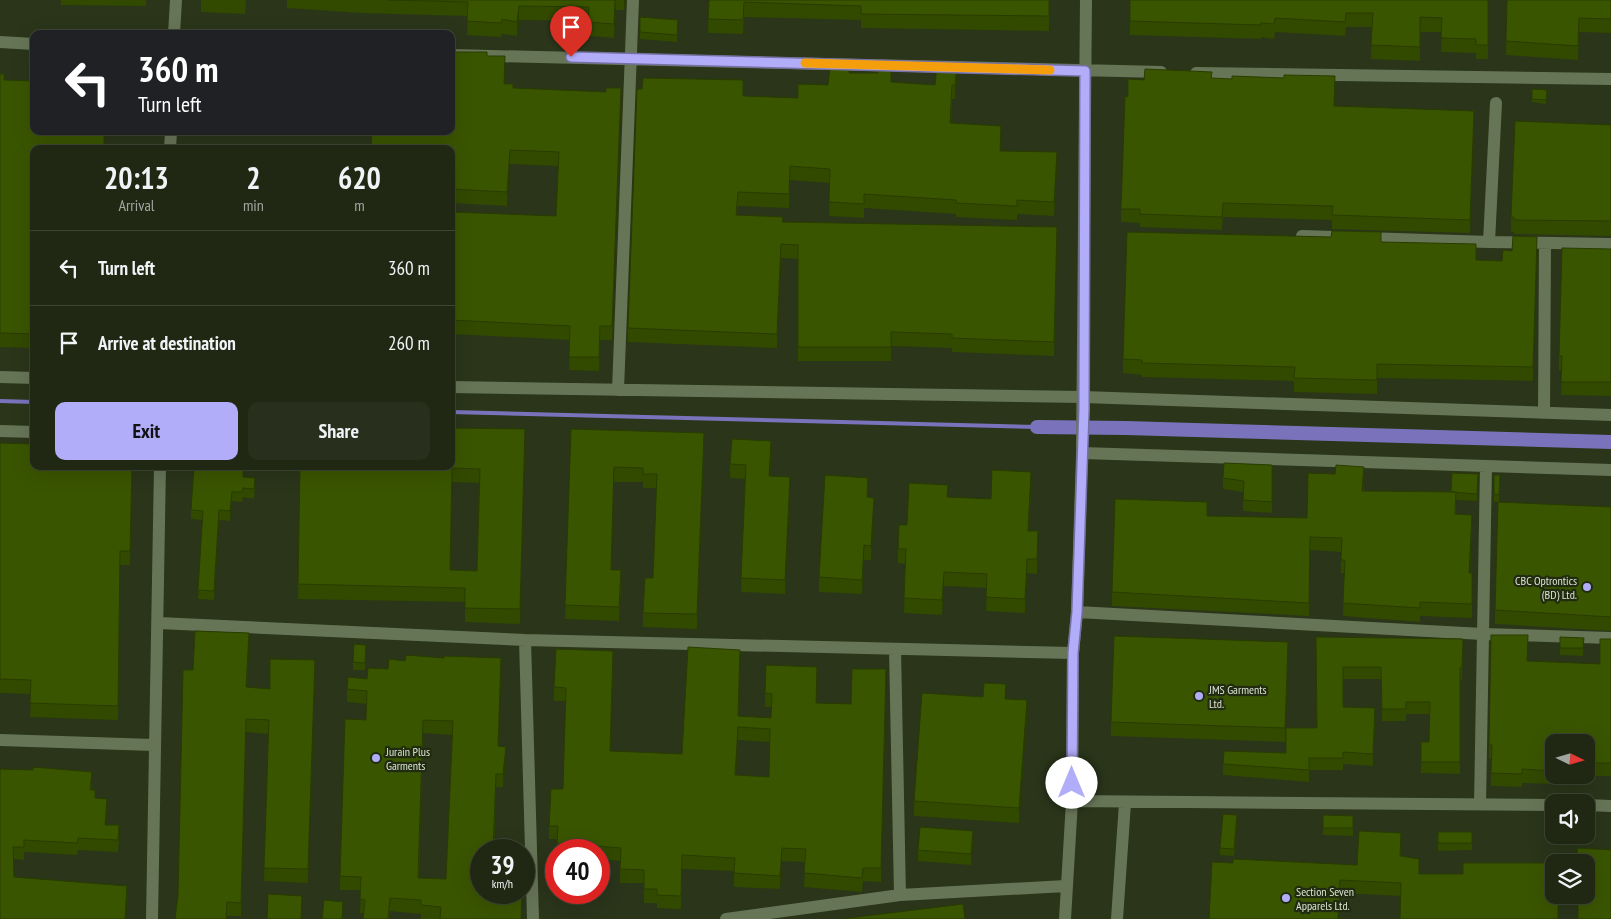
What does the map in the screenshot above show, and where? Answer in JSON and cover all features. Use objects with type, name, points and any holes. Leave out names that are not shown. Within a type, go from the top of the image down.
[{"type":"street","points":[[174,30],[176,0]]},
{"type":"street","points":[[618,390],[633,0]]},
{"type":"street","points":[[1065,919],[1072,801],[1073,653],[1077,612],[1082,453],[1086,0]]},
{"type":"street","points":[[0,42],[30,44]]},
{"type":"street","points":[[455,55],[631,58],[1085,71],[1611,79]]},
{"type":"street","points":[[1488,242],[1496,103]]},
{"type":"street","points":[[1302,236],[1611,244]]},
{"type":"street","points":[[1544,413],[1545,243]]},
{"type":"street","points":[[0,377],[30,378]]},
{"type":"street","points":[[455,387],[1611,415]]},
{"type":"street","points":[[0,431],[30,432]]},
{"type":"street","points":[[1082,453],[1611,470]]},
{"type":"street","points":[[1480,804],[1486,466]]},
{"type":"street","points":[[152,919],[160,470]]},
{"type":"street","points":[[1077,612],[1483,634],[1611,638]]},
{"type":"street","points":[[158,623],[525,640],[1073,653]]},
{"type":"street","points":[[525,640],[533,919]]},
{"type":"street","points":[[895,649],[900,895]]},
{"type":"street","points":[[0,740],[154,745]]},
{"type":"street","points":[[1072,801],[1125,803],[1545,805]]},
{"type":"street","points":[[1117,919],[1125,803]]},
{"type":"street","points":[[1595,805],[1611,806]]},
{"type":"street","points":[[726,919],[900,895],[1066,886]]},
{"type":"building","points":[[388,0],[615,0],[614,24],[588,22],[589,7],[519,6],[517,22],[502,19],[501,23],[467,21],[468,2]]},
{"type":"building","points":[[709,0],[1049,0],[1049,16],[861,14],[861,6],[744,2],[743,20],[708,19]]},
{"type":"building","points":[[1130,0],[1488,0],[1488,45],[1476,45],[1476,39],[1441,38],[1442,18],[1420,17],[1420,47],[1371,45],[1373,13],[1346,13],[1345,22],[1275,18],[1274,24],[1261,23],[1261,25],[1130,21]]},
{"type":"building","points":[[1507,0],[1611,0],[1611,19],[1579,18],[1578,46],[1506,41]]},
{"type":"building","points":[[640,17],[678,20],[677,35],[640,32]]},
{"type":"building","points":[[455,52],[487,52],[487,56],[505,56],[504,84],[513,84],[513,88],[606,92],[606,88],[621,88],[612,326],[600,326],[599,357],[569,357],[570,326],[455,320],[455,212],[556,216],[559,152],[510,150],[507,192],[455,189],[455,145],[371,145],[372,135],[455,135]]},
{"type":"building","points":[[831,61],[850,63],[849,73],[878,73],[878,67],[891,68],[891,82],[935,85],[937,64],[957,66],[955,85],[952,85],[950,123],[1001,126],[1000,151],[1057,152],[1054,202],[1017,200],[1017,206],[956,203],[956,200],[864,194],[864,204],[829,202],[830,169],[790,166],[789,194],[738,192],[736,215],[783,217],[782,222],[1057,227],[1054,342],[952,338],[952,334],[891,332],[891,347],[798,347],[798,245],[781,244],[777,334],[628,328],[637,89],[642,89],[643,78],[743,80],[743,96],[798,98],[798,84],[828,85]]},
{"type":"building","points":[[1145,69],[1212,72],[1211,78],[1232,79],[1232,76],[1284,78],[1284,75],[1335,76],[1334,106],[1474,111],[1470,220],[1332,215],[1333,206],[1223,203],[1222,217],[1140,214],[1140,209],[1121,209],[1125,96],[1128,97],[1128,79],[1144,80]]},
{"type":"building","points":[[0,74],[4,74],[4,80],[30,81],[30,135],[104,135],[104,145],[30,145],[30,334],[0,333]]},
{"type":"building","points":[[1532,89],[1547,90],[1546,100],[1532,99]]},
{"type":"building","points":[[1515,121],[1611,125],[1611,221],[1514,220],[1514,217],[1511,217]]},
{"type":"building","points":[[1332,231],[1381,232],[1381,242],[1476,244],[1476,260],[1502,261],[1503,250],[1512,251],[1513,236],[1537,237],[1533,367],[1377,364],[1377,380],[1294,378],[1295,367],[1142,363],[1142,360],[1123,359],[1127,232],[1331,237]]},
{"type":"building","points":[[1562,248],[1611,249],[1611,382],[1561,382],[1562,356],[1559,356]]},
{"type":"building","points":[[455,428],[525,429],[520,609],[465,608],[465,588],[298,584],[300,470],[452,470],[450,570],[477,571],[480,469],[455,468]]},
{"type":"building","points":[[571,429],[704,433],[697,614],[643,613],[645,578],[653,578],[657,474],[643,474],[643,468],[614,467],[611,570],[621,570],[619,607],[565,605]]},
{"type":"building","points":[[732,439],[771,441],[769,476],[790,477],[785,580],[741,578],[746,465],[730,464]]},
{"type":"building","points":[[0,443],[30,444],[30,470],[132,470],[130,551],[120,551],[118,706],[30,703],[31,680],[0,679]]},
{"type":"building","points":[[1224,463],[1272,465],[1272,502],[1243,500],[1244,481],[1223,478]]},
{"type":"building","points":[[1336,465],[1364,467],[1362,491],[1456,492],[1455,514],[1472,515],[1469,573],[1472,573],[1472,604],[1420,602],[1420,608],[1343,603],[1345,560],[1341,560],[1342,538],[1310,537],[1309,603],[1112,592],[1115,499],[1207,502],[1207,516],[1307,518],[1308,473],[1335,474]]},
{"type":"building","points":[[194,470],[243,470],[243,477],[255,478],[254,489],[243,488],[242,492],[232,492],[230,511],[219,510],[214,591],[198,590],[203,511],[191,510]]},
{"type":"building","points":[[992,470],[1031,472],[1028,531],[1038,531],[1037,559],[1027,559],[1025,599],[986,597],[987,574],[944,572],[942,600],[904,598],[906,549],[898,549],[899,525],[907,525],[909,483],[948,485],[947,497],[991,499]]},
{"type":"building","points":[[1452,473],[1478,474],[1477,494],[1451,492]]},
{"type":"building","points":[[825,475],[868,478],[867,497],[874,498],[871,546],[864,545],[862,580],[819,577]]},
{"type":"building","points":[[1494,475],[1500,475],[1499,495],[1494,494]]},
{"type":"building","points":[[1498,502],[1611,507],[1611,617],[1495,610]]},
{"type":"building","points":[[195,631],[249,633],[246,687],[270,689],[270,659],[315,660],[308,869],[264,868],[269,720],[246,719],[241,903],[227,902],[226,919],[175,919],[178,896],[183,670],[193,670]]},
{"type":"building","points":[[1491,635],[1528,635],[1527,661],[1600,664],[1600,639],[1611,639],[1611,763],[1595,763],[1595,734],[1545,734],[1545,770],[1522,769],[1522,774],[1491,773],[1492,745],[1489,745]]},
{"type":"building","name":"JMS Garments Ltd.","points":[[1114,636],[1288,642],[1285,728],[1111,722]]},
{"type":"building","points":[[1316,637],[1463,639],[1462,668],[1460,668],[1460,762],[1421,762],[1421,742],[1429,742],[1430,702],[1406,702],[1406,709],[1382,709],[1381,667],[1343,667],[1343,707],[1375,708],[1373,754],[1343,752],[1343,758],[1309,758],[1309,770],[1223,764],[1224,751],[1286,753],[1286,728],[1317,728]]},
{"type":"building","points":[[1560,637],[1584,638],[1583,648],[1560,648]]},
{"type":"building","points":[[354,644],[366,645],[365,663],[353,662]]},
{"type":"building","points":[[688,647],[740,650],[738,716],[771,718],[772,694],[765,693],[766,665],[817,667],[816,703],[851,704],[852,669],[886,669],[881,868],[863,868],[862,878],[804,873],[806,849],[782,848],[780,876],[734,873],[735,858],[682,855],[681,896],[657,895],[657,889],[644,889],[644,870],[620,869],[621,848],[610,847],[610,839],[557,839],[558,826],[549,826],[551,789],[563,789],[566,688],[554,687],[556,649],[613,651],[610,751],[682,754]],"holes":[[[738,727],[770,729],[769,777],[735,775]]]},
{"type":"building","points":[[406,655],[444,658],[444,656],[501,658],[498,746],[506,747],[503,774],[496,774],[493,839],[470,839],[470,904],[522,904],[521,919],[440,919],[441,907],[421,905],[421,900],[390,898],[388,919],[363,919],[365,900],[360,899],[361,877],[340,876],[345,719],[366,720],[367,691],[347,689],[348,677],[367,679],[368,668],[388,669],[389,659],[405,661]],"holes":[[[423,720],[453,721],[446,879],[418,878]]]},
{"type":"building","points":[[984,683],[1006,684],[1005,699],[1027,700],[1019,808],[914,801],[922,693],[983,697]]},
{"type":"building","points":[[33,767],[92,772],[90,790],[95,790],[95,798],[107,799],[105,825],[119,825],[118,840],[78,838],[77,843],[24,840],[24,847],[13,847],[14,877],[127,886],[125,919],[0,919],[0,769],[33,770]]},
{"type":"building","points":[[1223,814],[1237,815],[1234,849],[1220,848]]},
{"type":"building","points":[[1323,815],[1353,816],[1353,828],[1323,828]]},
{"type":"building","points":[[920,827],[973,831],[971,854],[918,850]]},
{"type":"building","points":[[1359,831],[1401,833],[1400,856],[1419,859],[1419,874],[1463,874],[1463,863],[1545,863],[1545,904],[1558,904],[1558,919],[1400,919],[1401,883],[1340,880],[1338,919],[1209,919],[1212,862],[1233,863],[1233,859],[1357,865]]},
{"type":"building","points":[[1438,832],[1472,832],[1472,843],[1438,843]]},
{"type":"building","points":[[1577,848],[1611,850],[1611,919],[1578,919],[1578,904],[1595,904],[1595,854],[1577,854]]},
{"type":"building","points":[[268,894],[302,896],[301,919],[267,919]]},
{"type":"building","points":[[324,900],[343,902],[342,919],[322,919]]},
{"type":"building","points":[[963,904],[965,919],[841,919]]},
{"type":"waterway","points":[[0,401],[30,402]]},
{"type":"waterway","points":[[455,412],[1037,427]]},
{"type":"waterway","points":[[1037,427],[1611,442]]},
{"type":"slow traffic","points":[[805,63],[1050,70]]},
{"type":"place","name":"CBC Optrontics (BD) Ltd.","points":[[1587,587]]},
{"type":"place","name":"JMS Garments Ltd.","points":[[1199,696]]},
{"type":"place","name":"Jurain Plus Garments","points":[[376,758]]},
{"type":"place","name":"Section Seven Apparels Ltd.","points":[[1286,898]]},
{"type":"route","points":[[571,57],[1085,71],[1084,409],[1077,612],[1073,653],[1072,783]]}]
